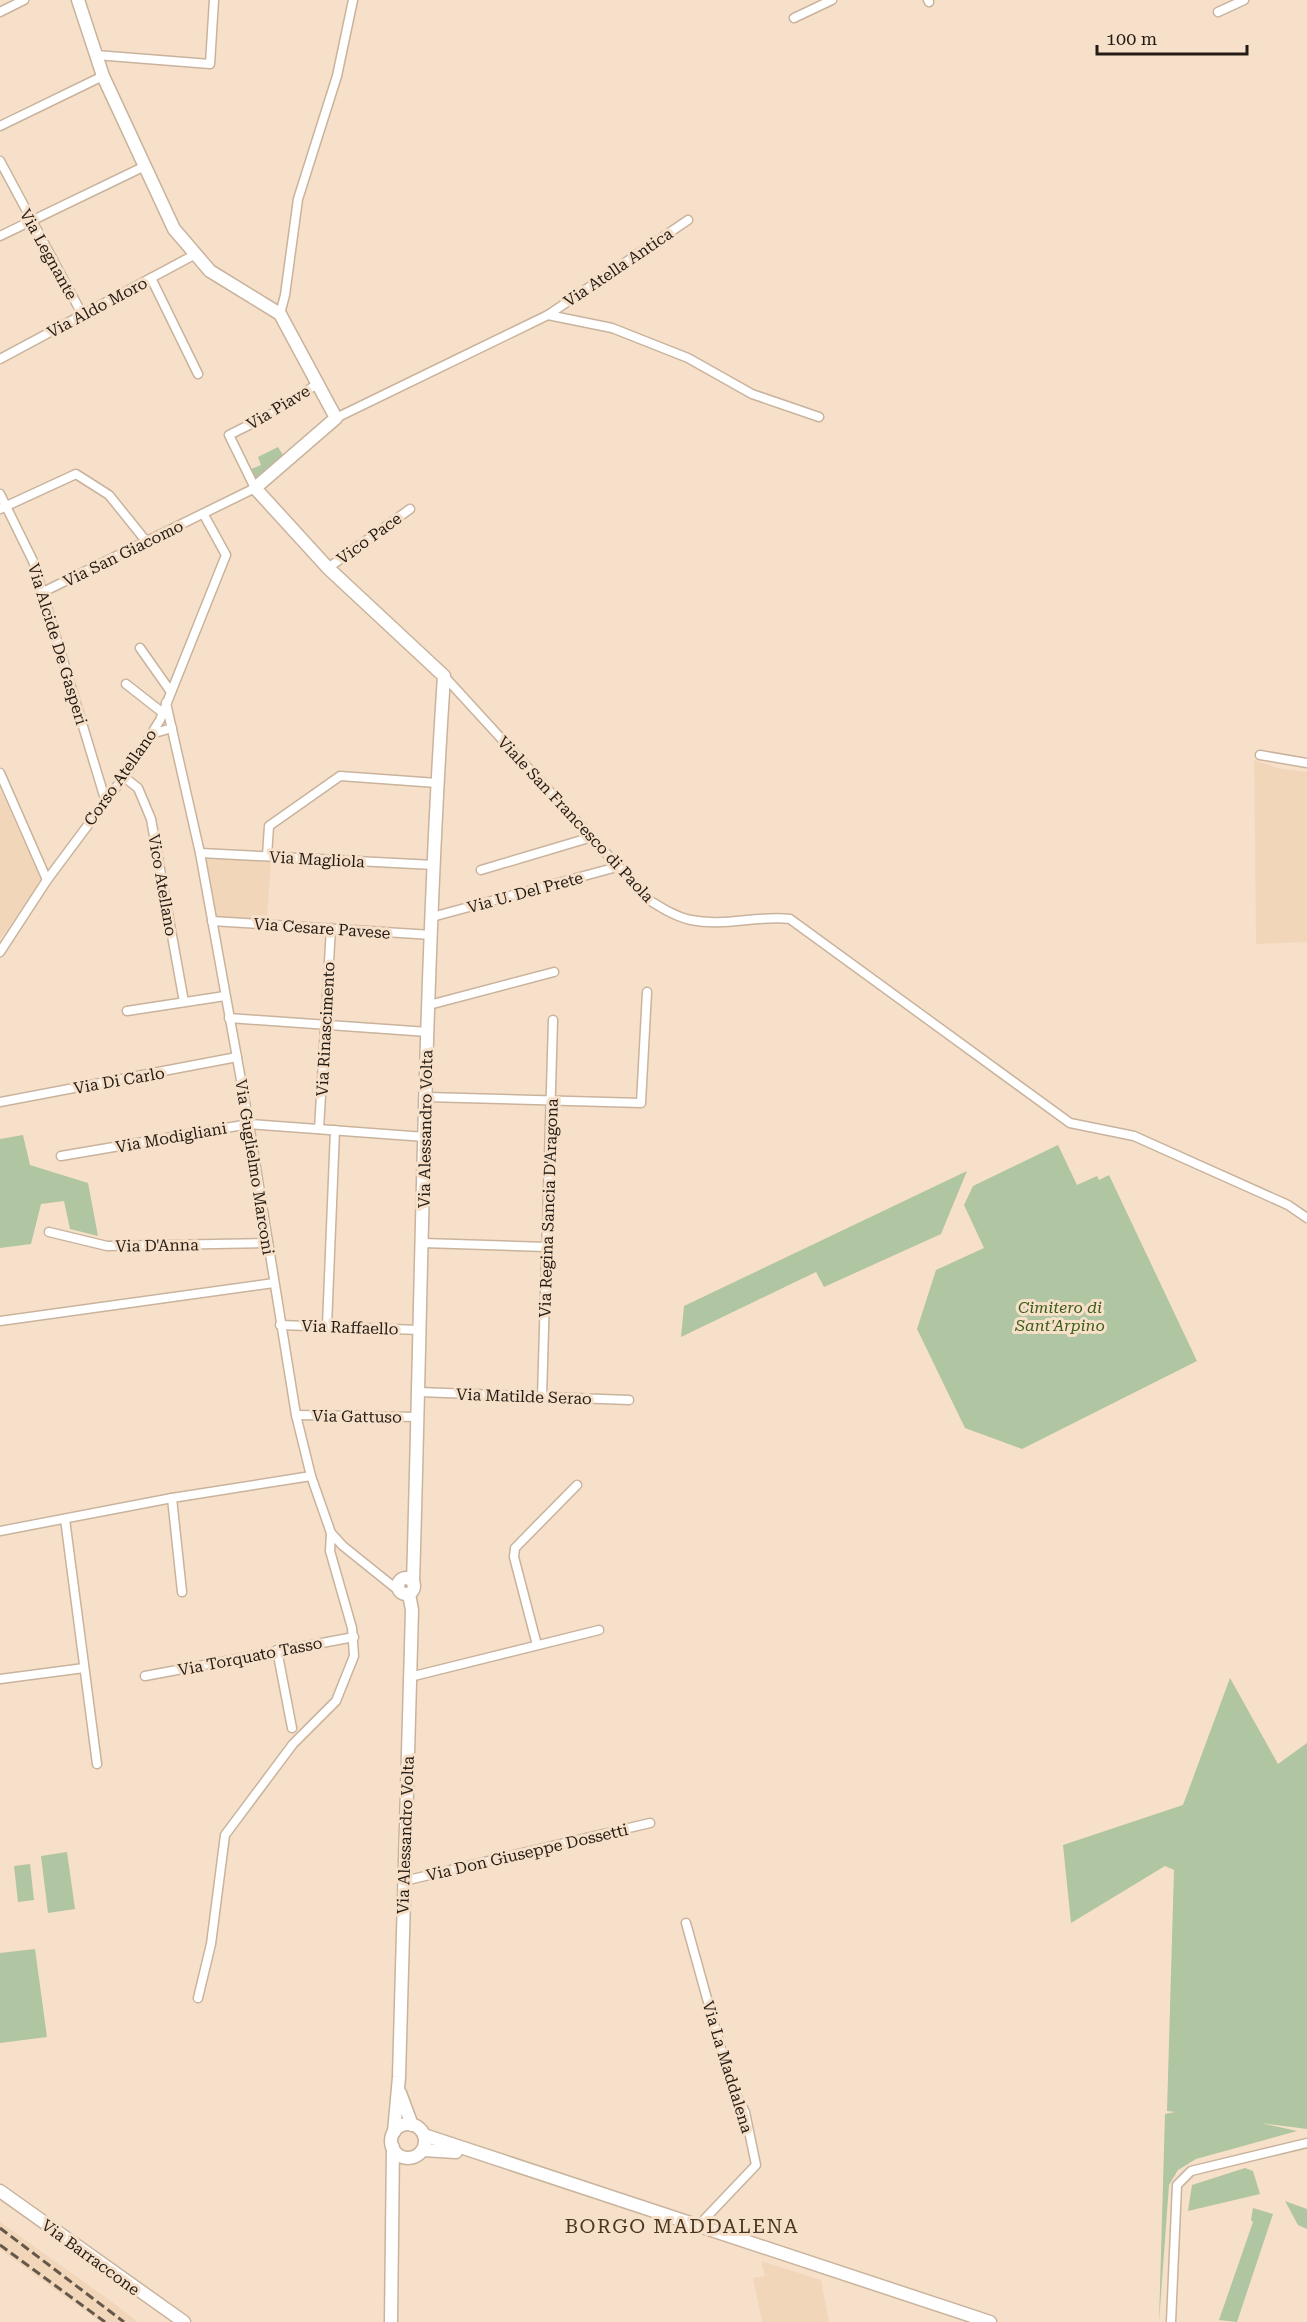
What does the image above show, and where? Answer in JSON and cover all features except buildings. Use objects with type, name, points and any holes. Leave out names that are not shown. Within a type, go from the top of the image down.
[{"type":"street","points":[[0,12],[24,0]]},
{"type":"street","points":[[78,0],[103,76],[143,167],[174,229],[210,271],[279,314],[336,418],[255,488]]},
{"type":"street","points":[[96,55],[210,64],[214,0]]},
{"type":"street","points":[[279,314],[285,296],[298,199],[337,76],[353,0]]},
{"type":"street","points":[[794,18],[832,0]]},
{"type":"street","points":[[1218,12],[1239,1]]},
{"type":"street","points":[[0,126],[103,76]]},
{"type":"street","name":"Via Legnante","points":[[0,162],[82,314]]},
{"type":"street","points":[[0,236],[143,167]]},
{"type":"street","name":"Via Atella Antica","points":[[336,418],[548,315],[688,220]]},
{"type":"street","name":"Via Aldo Moro","points":[[0,359],[194,255]]},
{"type":"street","points":[[151,278],[198,374]]},
{"type":"street","points":[[548,315],[612,328],[688,358],[752,394],[819,417]]},
{"type":"street","name":"Via Piave","points":[[255,488],[229,435],[273,413],[317,384]]},
{"type":"street","points":[[3,508],[76,474],[109,495],[146,541]]},
{"type":"street","name":"Via San Giacomo","points":[[43,592],[255,488]]},
{"type":"street","name":"Viale San Francesco di Paola","points":[[255,488],[328,568],[444,676],[649,900],[691,920],[720,922],[776,917],[790,919],[1070,1123],[1134,1136],[1288,1205],[1307,1218]]},
{"type":"street","name":"Via Alcide De Gasperi","points":[[0,494],[3,508],[33,561],[105,799]]},
{"type":"street","name":"Vico Pace","points":[[328,568],[410,509]]},
{"type":"street","name":"Corso Atellano","points":[[0,952],[47,880],[105,799],[124,777],[163,713],[226,555],[204,515]]},
{"type":"street","points":[[140,648],[171,692]]},
{"type":"street","name":"Via Alessandro Volta","points":[[394,2132],[399,2077],[412,1610],[405,1587],[418,1417],[432,917],[444,676]]},
{"type":"street","points":[[126,684],[163,713]]},
{"type":"street","name":"Via Guglielmo Marconi","points":[[166,703],[200,853],[249,1124],[296,1415],[311,1476],[331,1533],[343,1546],[385,1579],[405,1587]]},
{"type":"street","points":[[151,734],[172,728]]},
{"type":"street","points":[[1260,755],[1307,763]]},
{"type":"street","points":[[0,773],[47,880]]},
{"type":"street","points":[[267,856],[269,826],[340,776],[437,783]]},
{"type":"street","name":"Vico Atellano","points":[[124,777],[138,788],[151,819],[184,1002]]},
{"type":"street","points":[[481,870],[592,837]]},
{"type":"street","name":"Via Magliola","points":[[200,853],[434,865]]},
{"type":"street","name":"Via U. Del Prete","points":[[432,917],[617,867]]},
{"type":"street","name":"Via Cesare Pavese","points":[[212,921],[432,935]]},
{"type":"street","name":"Via Rinascimento","points":[[319,1129],[331,928]]},
{"type":"street","points":[[429,1005],[554,972]]},
{"type":"street","points":[[426,1097],[641,1103],[647,992]]},
{"type":"street","points":[[127,1011],[225,996]]},
{"type":"street","points":[[229,1018],[428,1032]]},
{"type":"street","name":"Via Regina Sancia D'Aragona","points":[[542,1397],[553,1020]]},
{"type":"street","name":"Via Di Carlo","points":[[0,1101],[237,1057]]},
{"type":"street","name":"Via Modigliani","points":[[61,1156],[249,1124],[425,1137]]},
{"type":"street","points":[[327,1326],[335,1130]]},
{"type":"street","name":"Via D'Anna","points":[[49,1232],[106,1246],[267,1243]]},
{"type":"street","points":[[423,1243],[546,1247]]},
{"type":"street","points":[[0,1322],[274,1283]]},
{"type":"street","name":"Via Raffaello","points":[[280,1325],[420,1330]]},
{"type":"street","name":"Via Matilde Serao","points":[[419,1392],[629,1400]]},
{"type":"street","name":"Via Gattuso","points":[[296,1415],[418,1417]]},
{"type":"street","points":[[0,1531],[172,1498],[311,1476]]},
{"type":"street","points":[[537,1645],[514,1557],[515,1548],[577,1485]]},
{"type":"street","points":[[172,1498],[182,1592]]},
{"type":"street","points":[[65,1519],[97,1764]]},
{"type":"street","points":[[198,1998],[211,1944],[225,1835],[293,1744],[336,1701],[354,1656],[354,1637],[330,1551],[331,1533]]},
{"type":"street","points":[[410,1677],[599,1630]]},
{"type":"street","name":"Via Torquato Tasso","points":[[145,1676],[354,1637]]},
{"type":"street","points":[[277,1650],[292,1728]]},
{"type":"street","points":[[0,1679],[84,1668]]},
{"type":"street","name":"Via Don Giuseppe Dossetti","points":[[404,1881],[650,1823]]},
{"type":"street","name":"Via La Maddalena","points":[[686,1923],[731,2085],[745,2112],[756,2165],[698,2226]]},
{"type":"street","name":"Via Alessandro Volta","points":[[399,2077],[404,2111],[411,2125]]},
{"type":"street","points":[[391,2322],[394,2132],[402,2126],[411,2125],[424,2135],[990,2322]]},
{"type":"street","points":[[423,2150],[424,2135]]},
{"type":"street","points":[[1171,2322],[1178,2185],[1191,2171],[1307,2144]]},
{"type":"street","points":[[393,2147],[399,2155],[408,2158],[416,2156],[423,2150],[433,2148],[478,2153]]},
{"type":"street","points":[[393,2185],[396,2172],[408,2158]]},
{"type":"street","name":"Via Barraccone","points":[[0,2191],[184,2322]]},
{"type":"shaded area","points":[[1254,760],[1277,768],[1307,772],[1307,942],[1256,944]]},
{"type":"shaded area","points":[[0,789],[41,880],[0,940]]},
{"type":"shaded area","points":[[209,857],[271,862],[267,920],[216,917],[206,860]]},
{"type":"shaded area","points":[[0,2222],[138,2322],[101,2322],[40,2279],[0,2249]]},
{"type":"shaded area","points":[[761,2261],[821,2280],[829,2322],[762,2322],[753,2278],[765,2276]]},
{"type":"green space","points":[[278,447],[286,460],[257,485],[249,470],[261,465],[258,457]]},
{"type":"green space","points":[[23,1135],[30,1165],[88,1183],[98,1236],[70,1229],[64,1201],[41,1204],[31,1244],[0,1248],[0,1139]]},
{"type":"green space","name":"Cimitero di Sant'Arpino","points":[[1058,1145],[1077,1185],[1097,1176],[1099,1180],[1109,1175],[1197,1361],[1022,1449],[965,1428],[917,1329],[936,1270],[984,1248],[964,1205],[973,1186]]},
{"type":"green space","points":[[967,1171],[941,1234],[824,1287],[816,1272],[681,1337],[684,1306]]},
{"type":"green space","points":[[1230,1678],[1278,1764],[1307,1743],[1307,2129],[1261,2123],[1297,2131],[1196,2159],[1178,2170],[1169,2185],[1159,2322],[1165,2114],[1175,2112],[1167,2111],[1174,1870],[1165,1866],[1071,1923],[1063,1845],[1183,1805]]},
{"type":"green space","points":[[67,1852],[75,1909],[48,1913],[41,1856]]},
{"type":"green space","points":[[30,1864],[34,1900],[18,1902],[14,1866]]},
{"type":"green space","points":[[35,1949],[47,2037],[0,2043],[0,1953]]},
{"type":"green space","points":[[1245,2168],[1253,2171],[1260,2194],[1188,2211],[1192,2185]]},
{"type":"green space","points":[[1285,2201],[1307,2209],[1307,2229],[1298,2225]]},
{"type":"green space","points":[[1253,2208],[1273,2214],[1237,2322],[1219,2320],[1253,2222],[1251,2220]]},
{"type":"railway","points":[[0,2228],[124,2322]]},
{"type":"railway","points":[[0,2245],[105,2322]]},
{"type":"district","name":"BORGO MADDALENA","points":[[682,2226]]}]
